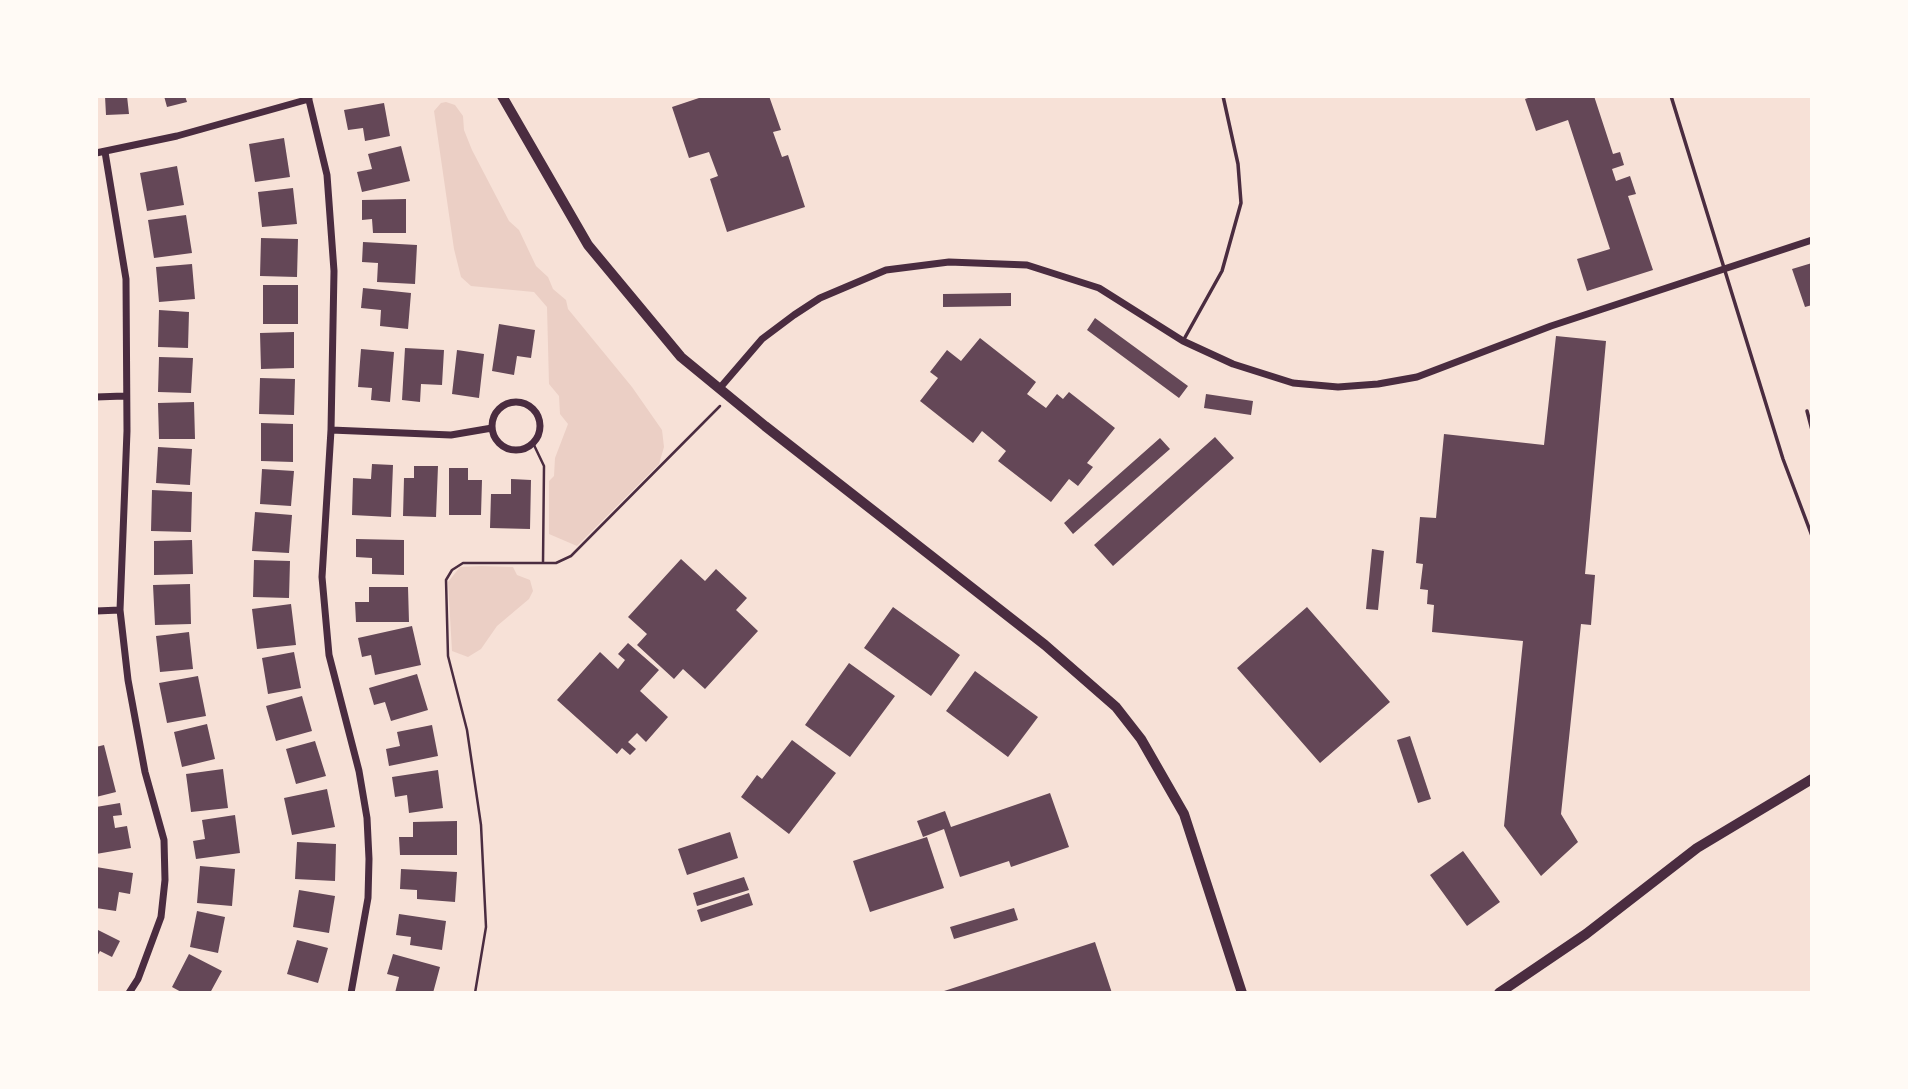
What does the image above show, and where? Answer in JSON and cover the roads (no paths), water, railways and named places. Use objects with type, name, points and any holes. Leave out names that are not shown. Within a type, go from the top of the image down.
[{"type":"main road","points":[[1499,993],[1586,933],[1697,848],[1812,779]]},
{"type":"street","points":[[502,96],[588,245],[681,357],[1045,645],[1115,708],[1141,739],[1184,814],[1242,993]]},
{"type":"street","points":[[96,153],[177,136],[308,98],[327,174],[334,271],[331,430],[322,577],[329,655],[363,794],[369,859],[368,898],[351,993]]},
{"type":"street","points":[[105,152],[125,279],[124,396],[127,431],[120,610],[130,694],[145,772],[164,840],[165,880],[161,917],[138,979],[129,993]]},
{"type":"street","points":[[724,393],[761,340],[820,298],[886,270],[949,262],[1027,265],[1099,288],[1182,341],[1233,364],[1293,383],[1338,387],[1378,384],[1417,376],[1550,326],[1812,240]]},
{"type":"street","points":[[96,397],[124,396]]},
{"type":"street","points":[[517,401],[532,407],[540,421],[540,429],[533,443],[519,450],[498,442],[492,428],[496,412],[501,407],[517,401]]},
{"type":"street","points":[[331,430],[451,435],[492,428]]},
{"type":"street","points":[[96,611],[120,610]]},
{"type":"lane","points":[[1182,341],[1222,271],[1241,203],[1238,164],[1223,96]]},
{"type":"lane","points":[[1671,96],[1783,459],[1812,536]]},
{"type":"lane","points":[[1807,411],[1812,432],[1812,463]]}]
